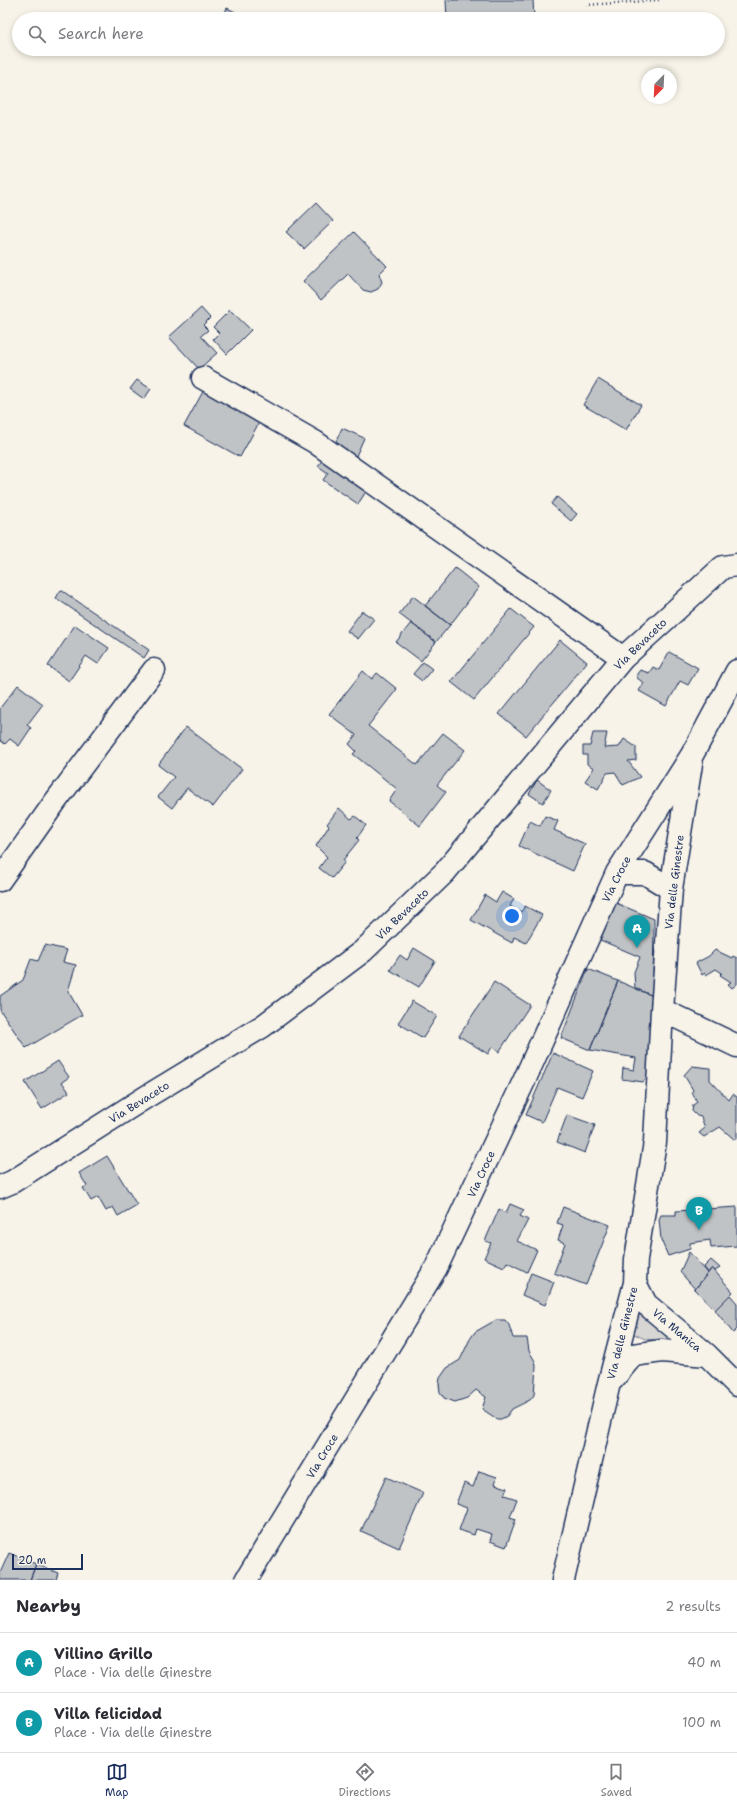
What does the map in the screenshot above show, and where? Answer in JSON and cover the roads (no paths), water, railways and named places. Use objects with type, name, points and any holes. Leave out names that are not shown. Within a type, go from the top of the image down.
[{"type":"street","points":[[203,378],[315,442],[623,658]]},
{"type":"street","name":"Via Bevaceto","points":[[0,1187],[12,1182],[146,1097],[263,1026],[363,951],[445,872],[623,658],[732,563]]},
{"type":"street","points":[[0,880],[55,802],[154,670]]},
{"type":"street","name":"Via Croce","points":[[246,1580],[436,1268],[524,1081],[617,873],[692,755],[737,671]]},
{"type":"street","name":"Via delle Ginestre","points":[[563,1580],[609,1382],[635,1283],[636,1259],[655,1142],[662,1010],[671,889],[692,755]]},
{"type":"street","points":[[617,873],[645,873],[671,889]]},
{"type":"street","points":[[662,1010],[737,1046]]},
{"type":"street","name":"Via Manica","points":[[635,1283],[646,1304],[706,1355],[737,1385]]},
{"type":"street","name":"Via Manica","points":[[609,1382],[633,1355],[662,1351],[706,1355]]},
{"type":"place","name":"Villino Grillo","points":[[637,948]]},
{"type":"place","name":"Villa felicidad","points":[[699,1230]]}]
